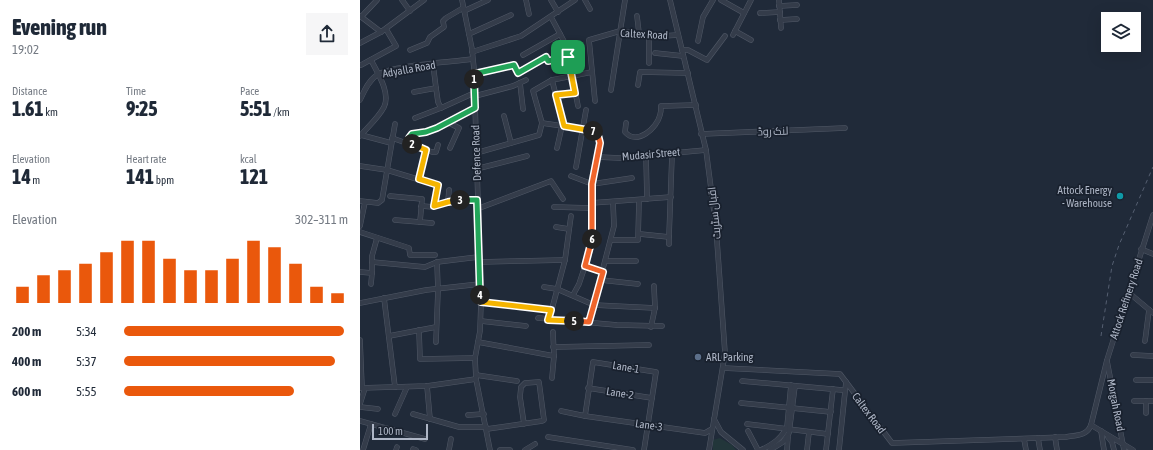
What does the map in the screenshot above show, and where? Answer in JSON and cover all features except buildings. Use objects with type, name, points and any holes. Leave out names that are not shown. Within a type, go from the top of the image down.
[{"type":"street","points":[[377,0],[360,16],[381,32]]},
{"type":"street","points":[[402,0],[410,11]]},
{"type":"street","points":[[360,44],[386,29],[424,0]]},
{"type":"street","name":"Defence Road","points":[[462,0],[472,52],[475,94],[481,302],[481,321],[475,358],[476,377],[490,450]]},
{"type":"street","points":[[410,50],[427,43],[430,36],[444,27],[443,21],[446,18],[463,9],[488,0]]},
{"type":"street","points":[[526,0],[529,14]]},
{"type":"street","points":[[551,0],[558,12]]},
{"type":"street","points":[[472,52],[520,36],[575,0]]},
{"type":"street","points":[[585,0],[590,9]]},
{"type":"street","points":[[610,90],[625,0]]},
{"type":"street","name":"اقبال سٹریٹ","points":[[670,0],[706,150],[717,234],[725,349],[709,450]]},
{"type":"street","points":[[698,41],[703,15],[713,0]]},
{"type":"street","points":[[721,0],[744,13]]},
{"type":"street","points":[[751,0],[734,33],[751,40]]},
{"type":"street","points":[[778,0],[781,28]]},
{"type":"street","points":[[779,6],[797,5]]},
{"type":"street","points":[[760,13],[780,12]]},
{"type":"street","points":[[469,34],[512,15]]},
{"type":"street","points":[[637,16],[638,33]]},
{"type":"street","points":[[551,17],[566,45],[578,106]]},
{"type":"street","points":[[780,20],[798,18]]},
{"type":"street","points":[[361,64],[396,46],[386,29]]},
{"type":"street","name":"Caltex Road","points":[[592,72],[588,40],[620,31],[662,36],[678,35]]},
{"type":"street","points":[[523,55],[560,34]]},
{"type":"street","points":[[648,35],[649,63]]},
{"type":"street","points":[[682,50],[688,50],[707,60],[725,36]]},
{"type":"street","points":[[655,53],[683,56]]},
{"type":"street","points":[[474,74],[514,65],[518,73],[546,57],[548,61],[568,57]]},
{"type":"street","name":"Adyalla Road","points":[[360,100],[371,80],[378,74],[397,68],[472,59]]},
{"type":"street","points":[[360,136],[384,107],[386,95],[371,60]]},
{"type":"street","points":[[433,64],[438,102],[441,108]]},
{"type":"street","points":[[476,153],[539,135],[542,123],[534,91],[552,80],[592,72],[595,101]]},
{"type":"street","points":[[638,85],[640,72],[688,73]]},
{"type":"street","points":[[415,118],[475,94],[520,83],[526,80]]},
{"type":"street","points":[[552,80],[563,126],[557,148]]},
{"type":"street","points":[[520,83],[523,108]]},
{"type":"street","points":[[414,92],[436,88]]},
{"type":"street","points":[[556,95],[575,93]]},
{"type":"street","points":[[626,123],[625,132],[629,136],[636,138],[646,134],[660,116],[661,106],[696,105]]},
{"type":"street","points":[[408,143],[412,134],[426,132],[475,108]]},
{"type":"street","points":[[576,167],[584,129],[586,110]]},
{"type":"street","points":[[504,116],[511,143]]},
{"type":"street","points":[[447,122],[459,128],[450,148]]},
{"type":"street","points":[[542,123],[597,131],[600,143],[592,184],[592,245],[573,295]]},
{"type":"street","points":[[360,226],[363,202],[381,202],[395,124]]},
{"type":"street","name":"لنک روڈ","points":[[701,134],[845,128]]},
{"type":"street","points":[[360,136],[408,143],[436,152],[438,145]]},
{"type":"street","points":[[419,179],[426,150]]},
{"type":"street","name":"Mudasir Street","points":[[597,157],[620,158],[646,154],[706,150]]},
{"type":"street","points":[[669,244],[672,155],[670,153]]},
{"type":"street","points":[[646,154],[648,199]]},
{"type":"street","points":[[476,169],[527,156]]},
{"type":"street","points":[[360,166],[386,170],[438,185],[434,206]]},
{"type":"street","points":[[571,176],[592,184],[632,178]]},
{"type":"street","points":[[478,210],[551,182],[563,199]]},
{"type":"street","points":[[448,202],[449,190]]},
{"type":"street","points":[[390,196],[422,199],[420,222]]},
{"type":"street","points":[[554,207],[591,206],[613,202],[671,197]]},
{"type":"street","points":[[421,206],[434,206],[448,202],[477,200]]},
{"type":"street","points":[[611,240],[638,240],[640,234],[639,200]]},
{"type":"street","points":[[589,322],[614,226],[613,202]]},
{"type":"street","name":"Attock Refinery Road","points":[[1106,360],[1142,250],[1150,232],[1153,215]]},
{"type":"street","points":[[548,320],[565,260],[571,216]]},
{"type":"street","points":[[395,220],[432,223]]},
{"type":"street","points":[[556,227],[569,229]]},
{"type":"street","points":[[360,232],[409,248],[410,255],[435,255]]},
{"type":"street","points":[[640,234],[669,237]]},
{"type":"street","points":[[371,284],[372,262],[377,238]]},
{"type":"street","points":[[1142,250],[1153,254]]},
{"type":"street","points":[[372,262],[425,267],[437,262],[479,260],[565,260]]},
{"type":"street","points":[[606,261],[636,261]]},
{"type":"street","points":[[436,342],[438,290],[437,262]]},
{"type":"street","points":[[585,266],[603,272]]},
{"type":"street","points":[[360,272],[372,273]]},
{"type":"street","points":[[601,280],[638,284]]},
{"type":"street","points":[[360,303],[426,290],[438,290],[480,284]]},
{"type":"street","points":[[651,326],[655,308],[654,286]]},
{"type":"street","points":[[544,287],[557,289],[594,305],[655,308]]},
{"type":"street","points":[[1128,292],[1151,311],[1145,341]]},
{"type":"street","points":[[384,298],[395,387]]},
{"type":"street","points":[[481,302],[551,310]]},
{"type":"street","points":[[538,318],[548,320],[662,326]]},
{"type":"street","points":[[481,321],[526,326]]},
{"type":"street","points":[[389,336],[436,327]]},
{"type":"street","points":[[419,330],[420,359],[475,358]]},
{"type":"street","points":[[552,378],[554,356],[553,332]]},
{"type":"street","points":[[360,340],[362,388],[360,405],[378,409]]},
{"type":"street","points":[[478,342],[554,356]]},
{"type":"street","points":[[553,347],[649,345]]},
{"type":"street","points":[[1133,355],[1153,356]]},
{"type":"street","points":[[1106,360],[1091,425],[1124,447],[1133,450]]},
{"type":"street","name":"Morgah Road","points":[[1106,360],[1124,447]]},
{"type":"street","name":"Lane-1","points":[[588,388],[591,364],[593,362],[597,362],[656,372],[652,398]]},
{"type":"street","name":"Caltex Road","points":[[723,368],[840,374],[892,443],[1055,437],[1086,433],[1091,425]]},
{"type":"street","points":[[362,388],[427,386],[476,377],[517,381]]},
{"type":"street","points":[[1136,380],[1153,380]]},
{"type":"street","points":[[742,381],[842,390]]},
{"type":"street","points":[[414,414],[459,427],[487,428],[524,424],[544,420],[539,382],[525,383],[521,387],[520,397],[524,424]]},
{"type":"street","points":[[839,450],[846,382]]},
{"type":"street","points":[[427,386],[430,419]]},
{"type":"street","points":[[787,450],[793,386]]},
{"type":"street","points":[[395,414],[407,387]]},
{"type":"street","points":[[584,416],[588,388]]},
{"type":"street","name":"Lane-2","points":[[588,388],[652,398]]},
{"type":"street","points":[[826,450],[833,389]]},
{"type":"street","points":[[644,450],[652,398]]},
{"type":"street","points":[[1134,400],[1153,401]]},
{"type":"street","points":[[1146,401],[1146,413]]},
{"type":"street","points":[[741,403],[831,412]]},
{"type":"street","name":"Lane-3","points":[[561,411],[584,416],[705,433],[712,429]]},
{"type":"street","points":[[468,415],[484,414]]},
{"type":"street","points":[[714,419],[721,432],[743,450]]},
{"type":"street","points":[[360,421],[425,439]]},
{"type":"street","points":[[363,450],[371,424]]},
{"type":"street","points":[[746,424],[828,434]]},
{"type":"street","points":[[761,450],[776,442],[788,429]]},
{"type":"street","points":[[748,431],[758,450]]},
{"type":"street","points":[[807,450],[809,432]]},
{"type":"street","points":[[1101,432],[1104,450]]},
{"type":"street","points":[[770,450],[783,442],[788,435]]},
{"type":"street","points":[[1106,435],[1112,442],[1114,450]]},
{"type":"street","points":[[1055,437],[1057,450]]},
{"type":"street","points":[[548,438],[633,450]]},
{"type":"street","points":[[1038,438],[1040,450]]},
{"type":"street","points":[[449,450],[451,439]]},
{"type":"street","points":[[1024,439],[1026,450]]},
{"type":"street","points":[[525,450],[535,444]]},
{"type":"street","points":[[500,450],[510,450]]},
{"type":"green space","points":[[720,438],[732,445],[736,450],[713,450],[713,440]]},
{"type":"railway","points":[[1101,336],[1112,266],[1119,245],[1153,167]]},
{"type":"place","name":"Attock Energy - Warehouse","points":[[1120,196]]},
{"type":"place","name":"ARL Parking","points":[[698,357]]},
{"type":"route","points":[[546,57],[548,61],[552,61],[568,57],[575,93],[556,95],[564,126],[597,131],[600,143],[592,184],[592,245],[585,266],[603,272],[589,322],[548,320],[551,310],[481,302],[477,200],[448,202],[434,206],[438,185],[419,179],[426,150],[408,143],[412,134],[426,132],[437,128],[475,108],[474,74],[514,65],[518,73],[546,57]]}]
